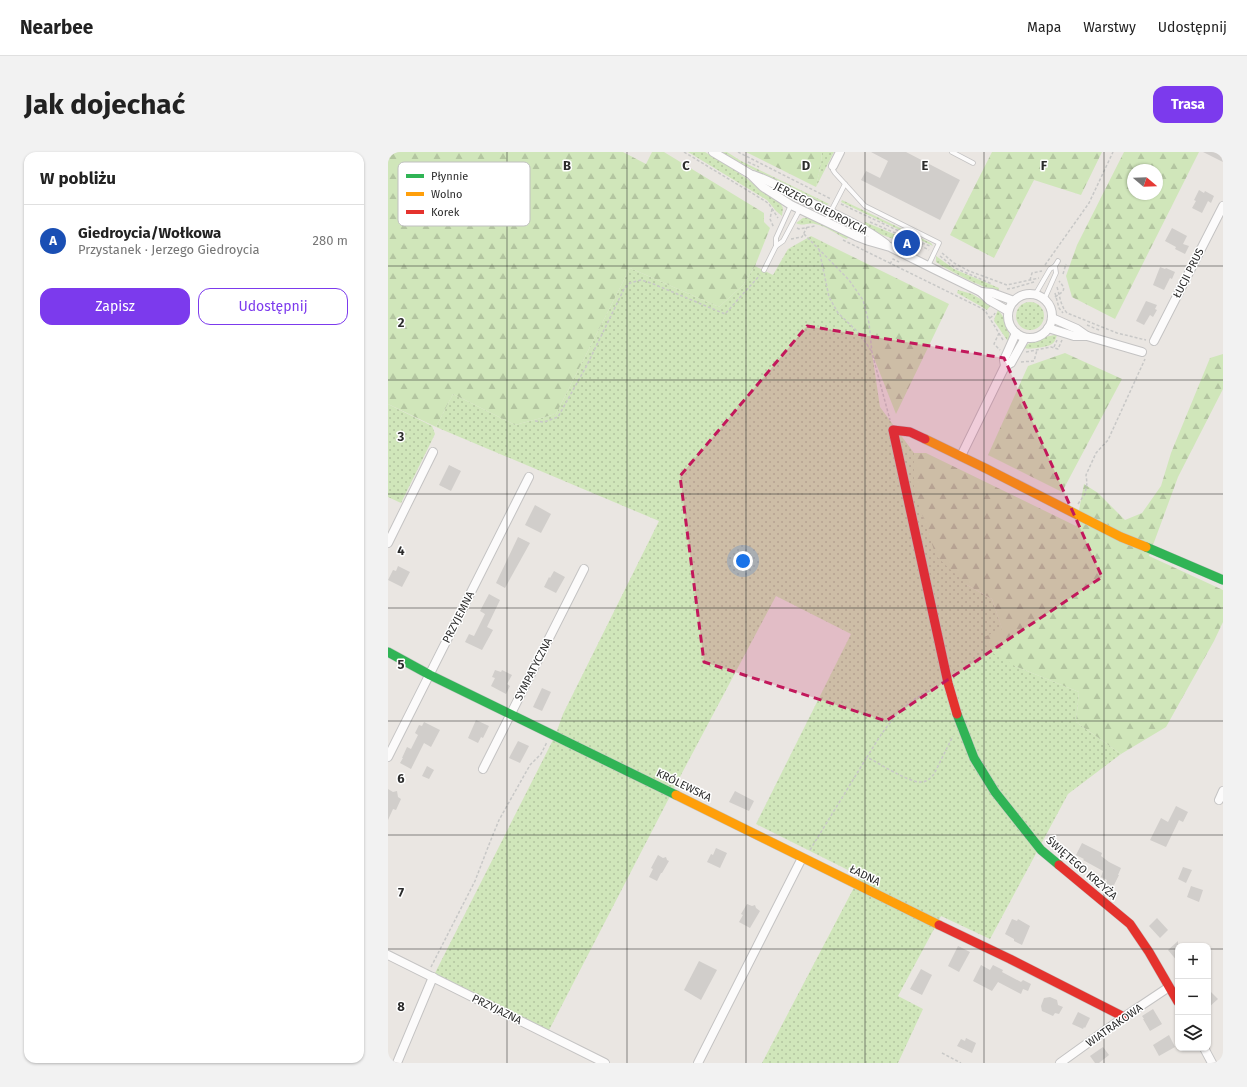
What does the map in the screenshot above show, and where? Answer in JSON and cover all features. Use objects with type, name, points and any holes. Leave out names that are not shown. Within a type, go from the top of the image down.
[{"type":"street","name":"JERZEGO GIEDROYCIA","points":[[714,152],[750,174],[767,180],[873,234],[890,247]]},
{"type":"street","points":[[833,166],[840,152]]},
{"type":"street","name":"JERZEGO GIEDROYCIA","points":[[750,174],[763,187],[800,209],[869,241],[890,247],[981,292],[989,300],[1008,311]]},
{"type":"street","points":[[791,204],[796,195]]},
{"type":"street","points":[[800,209],[805,200]]},
{"type":"street","name":"ŁUCJI PRUS","points":[[1151,341],[1223,206]]},
{"type":"street","name":"JERZEGO GIEDROYCIA","points":[[981,292],[992,293],[1014,302]]},
{"type":"street","points":[[1023,295],[1035,295],[1044,300],[1051,311],[1052,318],[1044,333],[1038,337],[1025,338],[1016,333],[1009,323],[1008,311],[1014,302],[1023,295]]},
{"type":"street","points":[[1052,318],[1077,329],[1087,336]]},
{"type":"street","points":[[1048,328],[1074,336],[1087,336],[1145,353]]},
{"type":"street","points":[[961,456],[1005,366],[1004,360],[1016,333]]},
{"type":"street","points":[[1005,366],[1011,363],[1025,338]]},
{"type":"street","points":[[893,430],[910,432],[1122,537],[1223,580]]},
{"type":"street","name":"ŚWIĘTEGO KRZYŻA","points":[[893,430],[948,682],[962,728],[974,758],[995,792],[1041,850],[1130,924],[1149,952],[1175,996]]},
{"type":"street","points":[[388,543],[433,452]]},
{"type":"street","name":"PRZYJEMNA","points":[[388,757],[529,477]]},
{"type":"street","name":"SYMPATYCZNA","points":[[483,769],[510,713],[584,570]]},
{"type":"street","points":[[388,652],[430,675]]},
{"type":"street","name":"KRÓLEWSKA","points":[[430,675],[710,811],[802,858]]},
{"type":"street","points":[[1218,800],[1223,791]]},
{"type":"street","points":[[698,1063],[802,858]]},
{"type":"street","name":"ŁADNA","points":[[802,858],[1010,959],[1124,1017]]},
{"type":"street","name":"PRZYJAZNA","points":[[388,955],[605,1063]]},
{"type":"street","points":[[397,1063],[430,976]]},
{"type":"street","name":"WIATRAKOWA","points":[[1060,1063],[1124,1017],[1170,987]]},
{"type":"street","points":[[1206,1051],[1212,1063]]},
{"type":"lane","points":[[952,152],[973,163]]},
{"type":"lane","points":[[833,166],[834,173],[865,206],[939,243],[928,266]]},
{"type":"lane","points":[[826,221],[845,184]]},
{"type":"lane","points":[[764,270],[776,246],[776,238],[791,204]]},
{"type":"lane","points":[[776,246],[783,241],[800,209]]},
{"type":"lane","points":[[1035,295],[1050,269],[1055,266],[1058,261]]},
{"type":"lane","points":[[1044,300],[1056,273],[1055,266]]},
{"type":"path","points":[[684,152],[765,201],[781,219]]},
{"type":"path","points":[[738,152],[836,202],[905,234],[901,242],[919,251],[923,243]]},
{"type":"path","points":[[1050,256],[1089,203],[1113,152]]},
{"type":"path","points":[[744,160],[758,167]]},
{"type":"path","points":[[772,209],[770,219],[778,233]]},
{"type":"path","points":[[869,222],[943,254],[954,263],[969,271],[1007,285],[1013,285],[1038,277],[1041,279]]},
{"type":"path","points":[[794,226],[799,229],[815,226],[819,228]]},
{"type":"path","points":[[783,241],[802,237],[807,227]]},
{"type":"path","points":[[804,234],[849,280],[863,300],[869,323],[872,353],[893,430]]},
{"type":"path","points":[[842,239],[981,308],[986,312],[1004,341]]},
{"type":"path","points":[[917,240],[935,251],[955,268],[993,284]]},
{"type":"path","points":[[819,249],[829,297],[838,313],[860,334],[872,353]]},
{"type":"path","points":[[890,264],[893,259],[903,264]]},
{"type":"path","points":[[1031,283],[1031,274],[1050,269]]},
{"type":"path","points":[[535,421],[544,422],[558,417],[587,365],[624,289],[630,283],[641,280],[725,314],[764,270]]},
{"type":"path","points":[[1055,276],[1064,286],[1063,292],[1055,297]]},
{"type":"path","points":[[1004,289],[1036,282],[1038,283]]},
{"type":"path","points":[[1054,285],[1057,287],[1063,308],[1067,313],[1117,333],[1151,341]]},
{"type":"path","points":[[949,292],[952,288]]},
{"type":"path","points":[[1052,290],[1059,308],[1066,316]]},
{"type":"path","points":[[990,318],[994,316],[997,309]]},
{"type":"path","points":[[999,333],[994,344],[1000,351],[1002,346]]},
{"type":"path","points":[[1054,348],[1058,335]]},
{"type":"path","points":[[1025,352],[1054,348],[1058,349],[1063,336]]},
{"type":"path","points":[[1022,357],[1019,362],[1034,361],[1037,350]]},
{"type":"path","points":[[1073,512],[1084,494],[1087,483],[1086,475],[1096,453],[1108,440],[1145,353]]},
{"type":"path","points":[[802,858],[810,850],[867,757],[897,714],[918,697],[948,682]]},
{"type":"path","points":[[867,757],[912,781],[926,781],[934,774],[953,736],[962,728]]},
{"type":"path","points":[[430,976],[475,881],[499,820],[530,765],[541,754],[552,734]]},
{"type":"path","points":[[942,1053],[961,1063]]},
{"type":"highlighted area","points":[[807,326],[1004,358],[1102,577],[886,721],[704,662],[680,476]]},
{"type":"green space","points":[[388,152],[623,152],[646,164],[652,152],[664,152],[764,213],[764,222],[770,228],[755,266],[743,285],[719,307],[630,268],[556,414],[515,425],[453,394],[436,427],[388,404]]},
{"type":"green space","points":[[688,152],[705,152],[736,171],[780,202],[783,208],[782,216],[767,200]]},
{"type":"green space","points":[[722,152],[727,152],[741,161],[829,204],[824,206]]},
{"type":"green space","points":[[746,152],[822,152],[816,187]]},
{"type":"green space","points":[[822,152],[834,152],[816,187],[821,163]]},
{"type":"green space","points":[[992,152],[1102,152],[1081,195],[1034,180],[994,258],[950,235]]},
{"type":"green space","points":[[1124,152],[1199,152],[1115,319],[1072,297],[1066,276],[1077,245]]},
{"type":"green space","points":[[842,200],[931,243],[933,246],[841,202]]},
{"type":"green space","points":[[811,217],[849,236],[848,238],[846,239],[819,225],[801,225],[796,223],[803,218]]},
{"type":"green space","points":[[865,222],[901,237],[899,241],[880,234],[864,226]]},
{"type":"green space","points":[[811,236],[837,249],[819,249],[838,313],[860,334],[872,353],[880,407],[914,453],[914,490],[967,585],[992,599],[1015,666],[1079,692],[1076,722],[1121,754],[1068,794],[990,939],[941,916],[898,996],[923,1009],[898,1063],[762,1063],[860,876],[756,824],[851,634],[776,596],[682,773],[547,1034],[433,977],[555,736],[563,714],[659,521],[436,427],[453,394],[515,425],[556,414],[630,268],[719,307],[743,285],[755,266],[773,275],[788,249]]},
{"type":"green space","points":[[819,249],[837,249],[949,304],[896,414],[872,353],[860,334],[838,313],[829,297]]},
{"type":"green space","points":[[936,256],[954,269],[999,288],[998,292],[966,279],[944,267],[936,262]]},
{"type":"green space","points":[[958,290],[972,294],[991,305],[987,310],[957,293]]},
{"type":"green space","points":[[1030,302],[1040,306],[1044,316],[1040,326],[1030,330],[1020,326],[1016,316],[1020,306]]},
{"type":"green space","points":[[998,310],[1007,324],[1009,341],[994,321]]},
{"type":"green space","points":[[1057,335],[1054,342],[1050,345],[1026,349],[1023,348],[1029,343],[1038,339]]},
{"type":"green space","points":[[1065,353],[1122,379],[1062,492],[988,455],[1028,366]]},
{"type":"green space","points":[[1223,354],[1223,389],[1178,477],[1149,556],[1223,590],[1223,622],[1166,727],[1121,754],[1076,722],[1079,692],[1015,666],[988,650],[984,637],[1002,629],[992,599],[967,585],[936,556],[914,490],[914,453],[926,453],[1076,526],[1084,484],[1098,493],[1125,520],[1142,513],[1161,486],[1171,453],[1210,358]]},
{"type":"green space","points":[[388,404],[432,426],[435,434],[401,503],[388,497]]},
{"type":"building","points":[[871,152],[906,152],[960,180],[940,220],[861,180],[866,171],[880,178],[888,161]]},
{"type":"building","points":[[1203,152],[1223,152],[1223,162]]},
{"type":"building","points":[[1199,190],[1204,193],[1205,191],[1214,196],[1211,203],[1208,201],[1202,213],[1192,208]]},
{"type":"building","points":[[1172,228],[1187,236],[1183,244],[1189,246],[1185,254],[1175,249],[1176,247],[1165,241]]},
{"type":"building","points":[[1160,267],[1175,272],[1164,290],[1153,285]]},
{"type":"building","points":[[1146,301],[1157,305],[1155,309],[1157,310],[1153,317],[1150,315],[1144,325],[1136,321]]},
{"type":"building","points":[[449,465],[461,471],[451,491],[439,485]]},
{"type":"building","points":[[535,505],[551,514],[541,533],[525,525]]},
{"type":"building","points":[[518,537],[530,543],[505,588],[496,583]]},
{"type":"building","points":[[398,566],[410,572],[402,587],[388,580],[393,570],[396,571]]},
{"type":"building","points":[[554,571],[565,577],[556,593],[544,587]]},
{"type":"building","points":[[489,594],[500,600],[487,627],[493,630],[482,650],[465,642],[469,634],[474,636],[485,614],[480,611]]},
{"type":"building","points":[[495,670],[501,672],[502,670],[512,675],[507,684],[510,686],[506,694],[491,686],[495,678],[492,677]]},
{"type":"building","points":[[542,688],[551,692],[542,711],[533,707]]},
{"type":"building","points":[[476,720],[489,726],[483,738],[481,737],[478,743],[468,738]]},
{"type":"building","points":[[424,722],[440,730],[431,747],[424,743],[411,769],[400,763],[407,747],[411,749],[418,735],[415,733],[419,725],[422,726]]},
{"type":"building","points":[[518,741],[529,746],[520,763],[509,758]]},
{"type":"building","points":[[427,766],[434,770],[429,779],[422,776]]},
{"type":"building","points":[[388,789],[393,792],[397,791],[398,797],[401,799],[396,810],[393,809],[388,820]]},
{"type":"building","points":[[735,791],[754,801],[749,811],[729,802]]},
{"type":"building","points":[[1176,806],[1188,812],[1183,822],[1179,820],[1166,847],[1150,840],[1161,818],[1168,822]]},
{"type":"building","points":[[1082,843],[1102,853],[1101,856],[1121,868],[1113,887],[1106,883],[1107,880],[1101,877],[1103,871],[1076,855]]},
{"type":"building","points":[[716,848],[727,853],[720,868],[707,862],[711,854],[713,855]]},
{"type":"building","points":[[658,855],[663,858],[666,857],[669,861],[657,881],[649,877],[653,869],[651,868]]},
{"type":"building","points":[[1183,867],[1192,870],[1186,883],[1178,879]]},
{"type":"building","points":[[1191,886],[1203,890],[1199,902],[1187,897]]},
{"type":"building","points":[[747,904],[752,906],[755,905],[760,911],[750,928],[739,922],[743,915],[741,914]]},
{"type":"building","points":[[1157,918],[1168,930],[1160,938],[1149,926]]},
{"type":"building","points":[[1012,919],[1017,921],[1018,919],[1030,926],[1022,945],[1005,934]]},
{"type":"building","points":[[1175,944],[1175,958],[1168,950]]},
{"type":"building","points":[[958,946],[970,952],[959,972],[948,966]]},
{"type":"building","points":[[699,961],[717,970],[701,1000],[684,990]]},
{"type":"building","points":[[981,965],[990,970],[993,965],[1003,970],[1002,972],[1021,982],[1023,980],[1031,984],[1028,991],[1023,989],[1021,994],[998,982],[992,991],[973,981]]},
{"type":"building","points":[[921,969],[932,975],[922,995],[910,989]]},
{"type":"building","points":[[1211,992],[1218,999],[1211,1005]]},
{"type":"building","points":[[1050,997],[1057,1000],[1058,1005],[1063,1007],[1059,1014],[1055,1013],[1053,1016],[1042,1011],[1041,1006],[1044,998]]},
{"type":"building","points":[[1153,1009],[1162,1024],[1150,1031],[1142,1016]]},
{"type":"building","points":[[1078,1012],[1090,1018],[1083,1029],[1072,1024]]},
{"type":"building","points":[[1169,1035],[1175,1047],[1159,1056],[1153,1045]]},
{"type":"building","points":[[966,1038],[976,1043],[972,1053],[957,1046],[961,1039],[965,1041]]},
{"type":"building","points":[[1103,1047],[1109,1055],[1099,1063],[1095,1063],[1090,1056]]},
{"type":"traffic: fast","points":[[1146,547],[1223,580]]},
{"type":"traffic: fast","points":[[388,652],[430,675],[676,795]]},
{"type":"traffic: fast","points":[[957,714],[974,758],[995,792],[1041,850],[1059,865]]},
{"type":"traffic: slow","points":[[925,439],[1121,537],[1146,547]]},
{"type":"traffic: slow","points":[[676,795],[939,925]]},
{"type":"traffic: jam","points":[[925,439],[910,432],[893,430],[948,683],[957,714]]},
{"type":"traffic: jam","points":[[1059,865],[1130,924],[1149,952],[1175,997]]},
{"type":"traffic: jam","points":[[939,925],[1124,1017]]},
{"type":"place","name":"Giedroycia/Wołkowa","points":[[907,243]]}]
